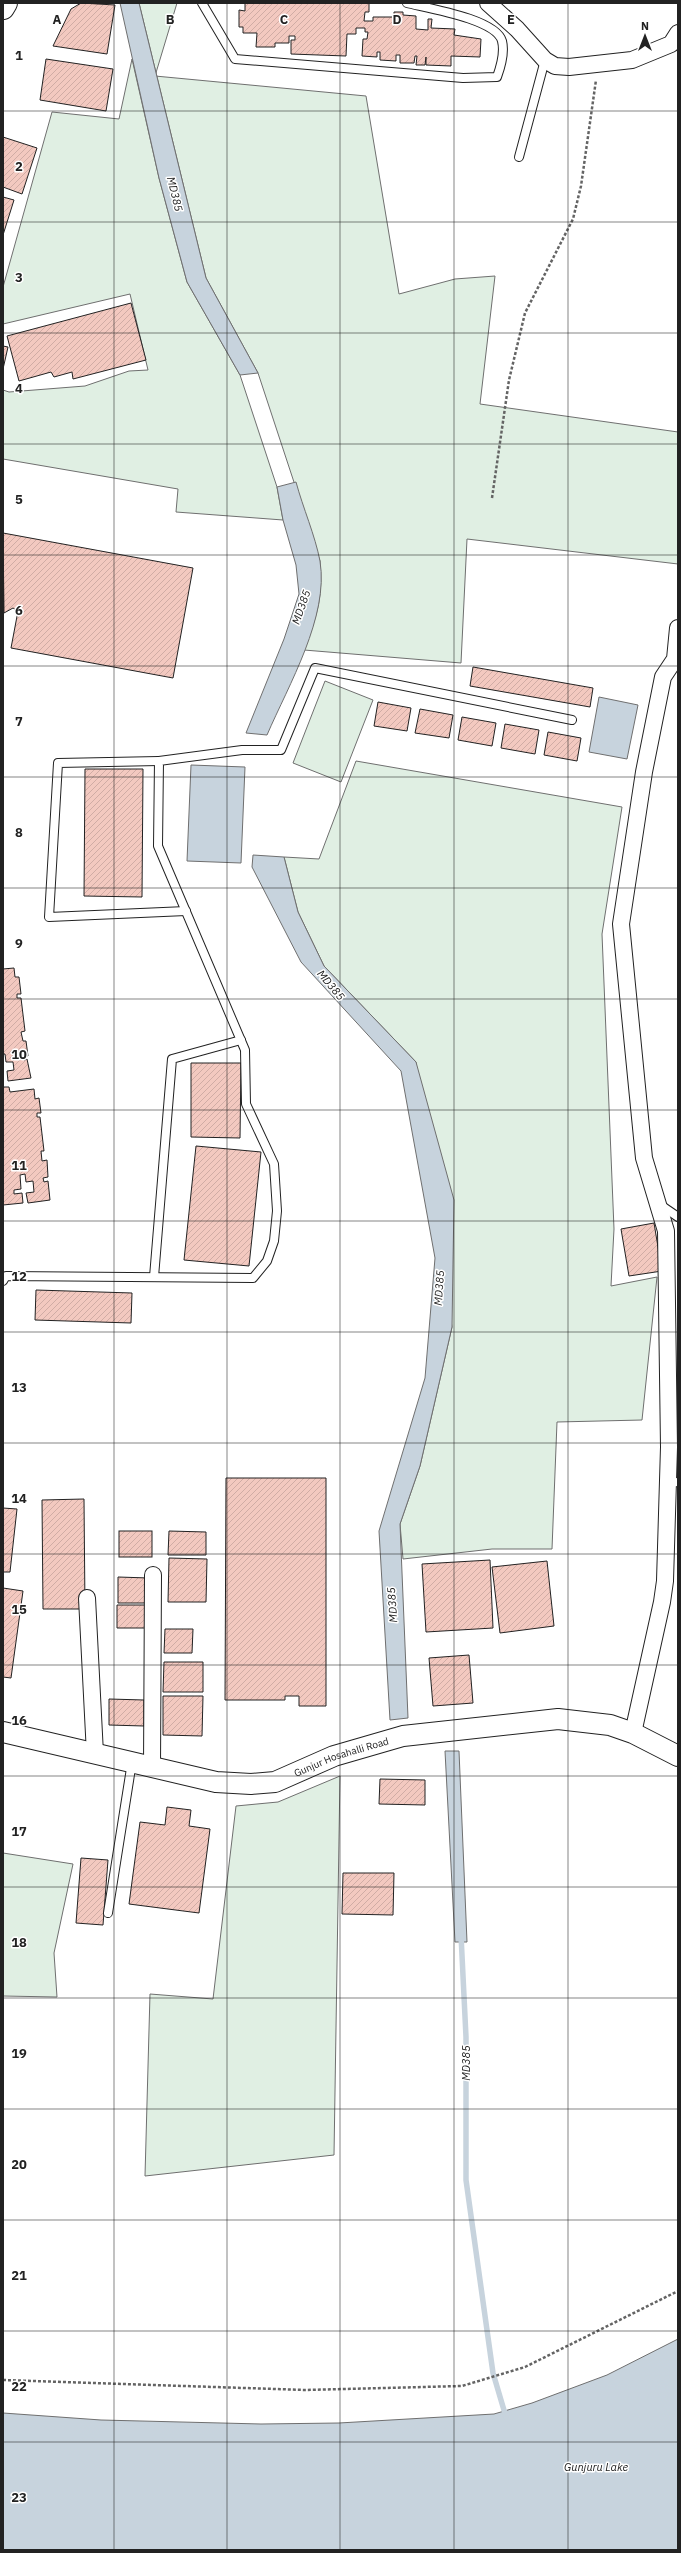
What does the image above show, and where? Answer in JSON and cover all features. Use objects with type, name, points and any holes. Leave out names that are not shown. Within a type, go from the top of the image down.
[{"type":"main road","points":[[3,8],[6,3]]},
{"type":"street","points":[[488,3],[517,29],[545,60],[555,66],[598,64],[632,60],[671,44],[678,33]]},
{"type":"street","points":[[633,1733],[662,1602],[673,1483],[666,1231],[659,1203],[644,1158],[621,924],[646,765],[663,677],[675,658],[678,628]]},
{"type":"street","points":[[152,1767],[153,1575]]},
{"type":"street","points":[[87,1598],[95,1754]]},
{"type":"street","name":"Gunjur Hosahalli Road","points":[[3,1732],[216,1782],[251,1784],[275,1782],[334,1756],[403,1736],[558,1719],[610,1726],[633,1733],[678,1756]]},
{"type":"lane","points":[[202,3],[235,59],[463,78],[497,77],[503,63],[502,40],[495,32],[480,21],[407,3]]},
{"type":"lane","points":[[519,157],[545,60]]},
{"type":"lane","points":[[186,912],[49,917],[58,763],[159,761],[242,750],[281,750],[316,668],[572,720]]},
{"type":"lane","points":[[3,1281],[6,1276],[253,1278],[267,1261],[274,1241],[277,1186],[274,1164],[246,1104],[245,1050],[158,846],[159,761]]},
{"type":"lane","points":[[154,1277],[172,1059],[241,1040]]},
{"type":"lane","points":[[659,1203],[678,1217]]},
{"type":"lane","points":[[108,1913],[132,1762]]},
{"type":"path","points":[[492,498],[509,380],[525,313],[573,219],[581,186],[598,64]]},
{"type":"path","points":[[3,2380],[305,2390],[462,2386],[525,2367],[678,2291]]},
{"type":"green space","points":[[139,3],[177,3],[156,73]]},
{"type":"green space","points":[[132,59],[159,178],[187,282],[240,375],[277,487],[283,520],[176,512],[178,489],[3,459],[3,390],[9,392],[85,386],[129,371],[148,370],[130,294],[3,324],[3,287],[52,112],[119,119]]},
{"type":"green space","points":[[157,76],[366,96],[399,294],[455,279],[495,276],[480,404],[678,432],[678,564],[467,539],[461,663],[304,650],[316,616],[320,597],[320,561],[258,373],[206,278]]},
{"type":"green space","points":[[325,681],[373,700],[341,782],[293,763]]},
{"type":"green space","points":[[356,761],[622,807],[602,934],[614,1229],[611,1286],[657,1277],[642,1420],[557,1422],[552,1549],[492,1549],[403,1559],[400,1524],[420,1466],[452,1327],[416,1062],[324,966],[298,912],[284,857],[319,859]]},
{"type":"green space","points":[[340,1776],[334,2155],[145,2176],[150,1994],[213,1999],[236,1806],[278,1802]]},
{"type":"green space","points":[[3,1853],[73,1864],[54,1953],[57,1997],[3,1996]]},
{"type":"water","points":[[120,3],[139,3],[206,278],[258,373],[240,375],[187,282],[159,178]]},
{"type":"water","points":[[296,482],[320,561],[321,582],[319,605],[305,650],[267,735],[246,733],[284,639],[299,594],[296,565],[283,520],[277,487]]},
{"type":"water","points":[[599,697],[638,705],[627,759],[589,752]]},
{"type":"water","points":[[191,765],[245,767],[241,863],[187,861]]},
{"type":"water","points":[[253,855],[284,857],[298,912],[324,966],[416,1062],[454,1200],[452,1327],[420,1466],[400,1524],[408,1718],[390,1720],[379,1531],[425,1378],[435,1258],[401,1071],[301,962],[252,867]]},
{"type":"water","points":[[445,1751],[459,1751],[467,1942],[455,1942]]},
{"type":"water","name":"Gunjuru Lake","points":[[678,2339],[678,2550],[3,2550],[3,2413],[101,2420],[261,2424],[339,2423],[494,2414],[532,2403],[607,2375]]},
{"type":"building","points":[[81,3],[115,5],[107,54],[53,46],[71,9]]},
{"type":"building","points":[[245,3],[369,3],[369,12],[365,12],[364,21],[373,21],[373,17],[394,17],[394,12],[403,12],[403,15],[416,16],[416,29],[428,30],[428,19],[432,19],[431,28],[455,29],[454,35],[481,39],[480,57],[451,56],[451,66],[426,65],[426,57],[425,65],[416,65],[417,56],[415,56],[414,63],[400,63],[400,55],[396,55],[396,61],[380,60],[380,52],[377,52],[377,57],[362,56],[363,39],[367,39],[368,32],[365,32],[365,28],[356,28],[356,34],[347,34],[346,56],[291,54],[291,40],[295,40],[295,36],[289,36],[289,43],[275,43],[275,47],[256,47],[257,33],[243,33],[243,27],[239,27],[239,10],[245,11]]},
{"type":"building","points":[[46,59],[113,69],[106,111],[40,100]]},
{"type":"building","points":[[3,137],[37,148],[22,194],[3,187]]},
{"type":"building","points":[[3,197],[14,200],[3,235]]},
{"type":"building","points":[[131,303],[146,360],[73,379],[72,372],[54,377],[51,372],[19,381],[7,336]]},
{"type":"building","points":[[3,346],[8,347],[3,369]]},
{"type":"building","points":[[3,533],[193,568],[173,678],[11,648],[18,611],[13,608],[4,613]]},
{"type":"building","points":[[473,667],[593,688],[590,707],[470,686]]},
{"type":"building","points":[[378,702],[411,708],[407,731],[374,726]]},
{"type":"building","points":[[420,709],[453,715],[449,738],[415,733]]},
{"type":"building","points":[[462,717],[496,723],[492,746],[458,740]]},
{"type":"building","points":[[505,724],[539,730],[535,754],[501,748]]},
{"type":"building","points":[[548,732],[581,738],[577,761],[544,755]]},
{"type":"building","points":[[85,769],[143,769],[142,897],[84,896]]},
{"type":"building","points":[[14,968],[15,977],[19,977],[21,994],[17,994],[17,998],[21,998],[25,1031],[21,1032],[23,1041],[26,1041],[28,1056],[24,1056],[24,1060],[27,1059],[31,1078],[8,1081],[7,1071],[14,1070],[13,1062],[6,1062],[5,1054],[3,1054],[3,969]]},
{"type":"building","points":[[191,1063],[241,1063],[240,1138],[191,1137]]},
{"type":"building","points":[[3,1087],[9,1087],[10,1092],[34,1089],[35,1099],[39,1098],[41,1113],[37,1113],[37,1117],[40,1117],[44,1151],[41,1151],[42,1161],[47,1160],[48,1177],[43,1178],[44,1182],[48,1181],[50,1200],[28,1203],[26,1193],[34,1192],[33,1181],[26,1182],[25,1174],[20,1175],[21,1189],[14,1190],[14,1194],[22,1193],[23,1203],[3,1205]]},
{"type":"building","points":[[196,1146],[261,1152],[249,1266],[184,1260]]},
{"type":"building","points":[[654,1223],[662,1271],[629,1276],[621,1229]]},
{"type":"building","points":[[36,1290],[132,1293],[131,1323],[35,1320]]},
{"type":"building","points":[[226,1478],[326,1478],[326,1706],[299,1706],[299,1696],[285,1696],[285,1700],[225,1700]]},
{"type":"building","points":[[84,1499],[85,1609],[43,1609],[42,1500]]},
{"type":"building","points":[[3,1508],[17,1509],[10,1572],[3,1572]]},
{"type":"building","points":[[119,1531],[152,1531],[152,1557],[119,1557]]},
{"type":"building","points":[[169,1531],[206,1532],[206,1555],[168,1555]]},
{"type":"building","points":[[169,1558],[207,1559],[206,1602],[168,1602]]},
{"type":"building","points":[[490,1560],[493,1628],[426,1632],[422,1564]]},
{"type":"building","points":[[547,1561],[554,1626],[500,1633],[492,1567]]},
{"type":"building","points":[[118,1577],[149,1578],[149,1603],[118,1603]]},
{"type":"building","points":[[3,1588],[23,1591],[11,1678],[3,1677]]},
{"type":"building","points":[[117,1605],[150,1605],[149,1628],[117,1628]]},
{"type":"building","points":[[165,1629],[193,1629],[192,1653],[164,1653]]},
{"type":"building","points":[[469,1655],[473,1703],[433,1706],[429,1658]]},
{"type":"building","points":[[164,1662],[203,1662],[203,1692],[163,1692]]},
{"type":"building","points":[[163,1696],[203,1696],[202,1736],[163,1735]]},
{"type":"building","points":[[109,1699],[144,1700],[144,1726],[109,1725]]},
{"type":"building","points":[[380,1779],[425,1780],[425,1805],[379,1804]]},
{"type":"building","points":[[167,1807],[191,1810],[189,1826],[210,1829],[199,1913],[129,1904],[140,1822],[165,1825]]},
{"type":"building","points":[[81,1858],[108,1860],[103,1925],[76,1923]]},
{"type":"building","points":[[343,1873],[394,1873],[393,1915],[342,1914]]},
{"type":"waterway","name":"MD385","points":[[461,1935],[466,2037],[466,2180],[493,2373],[506,2417]]}]
